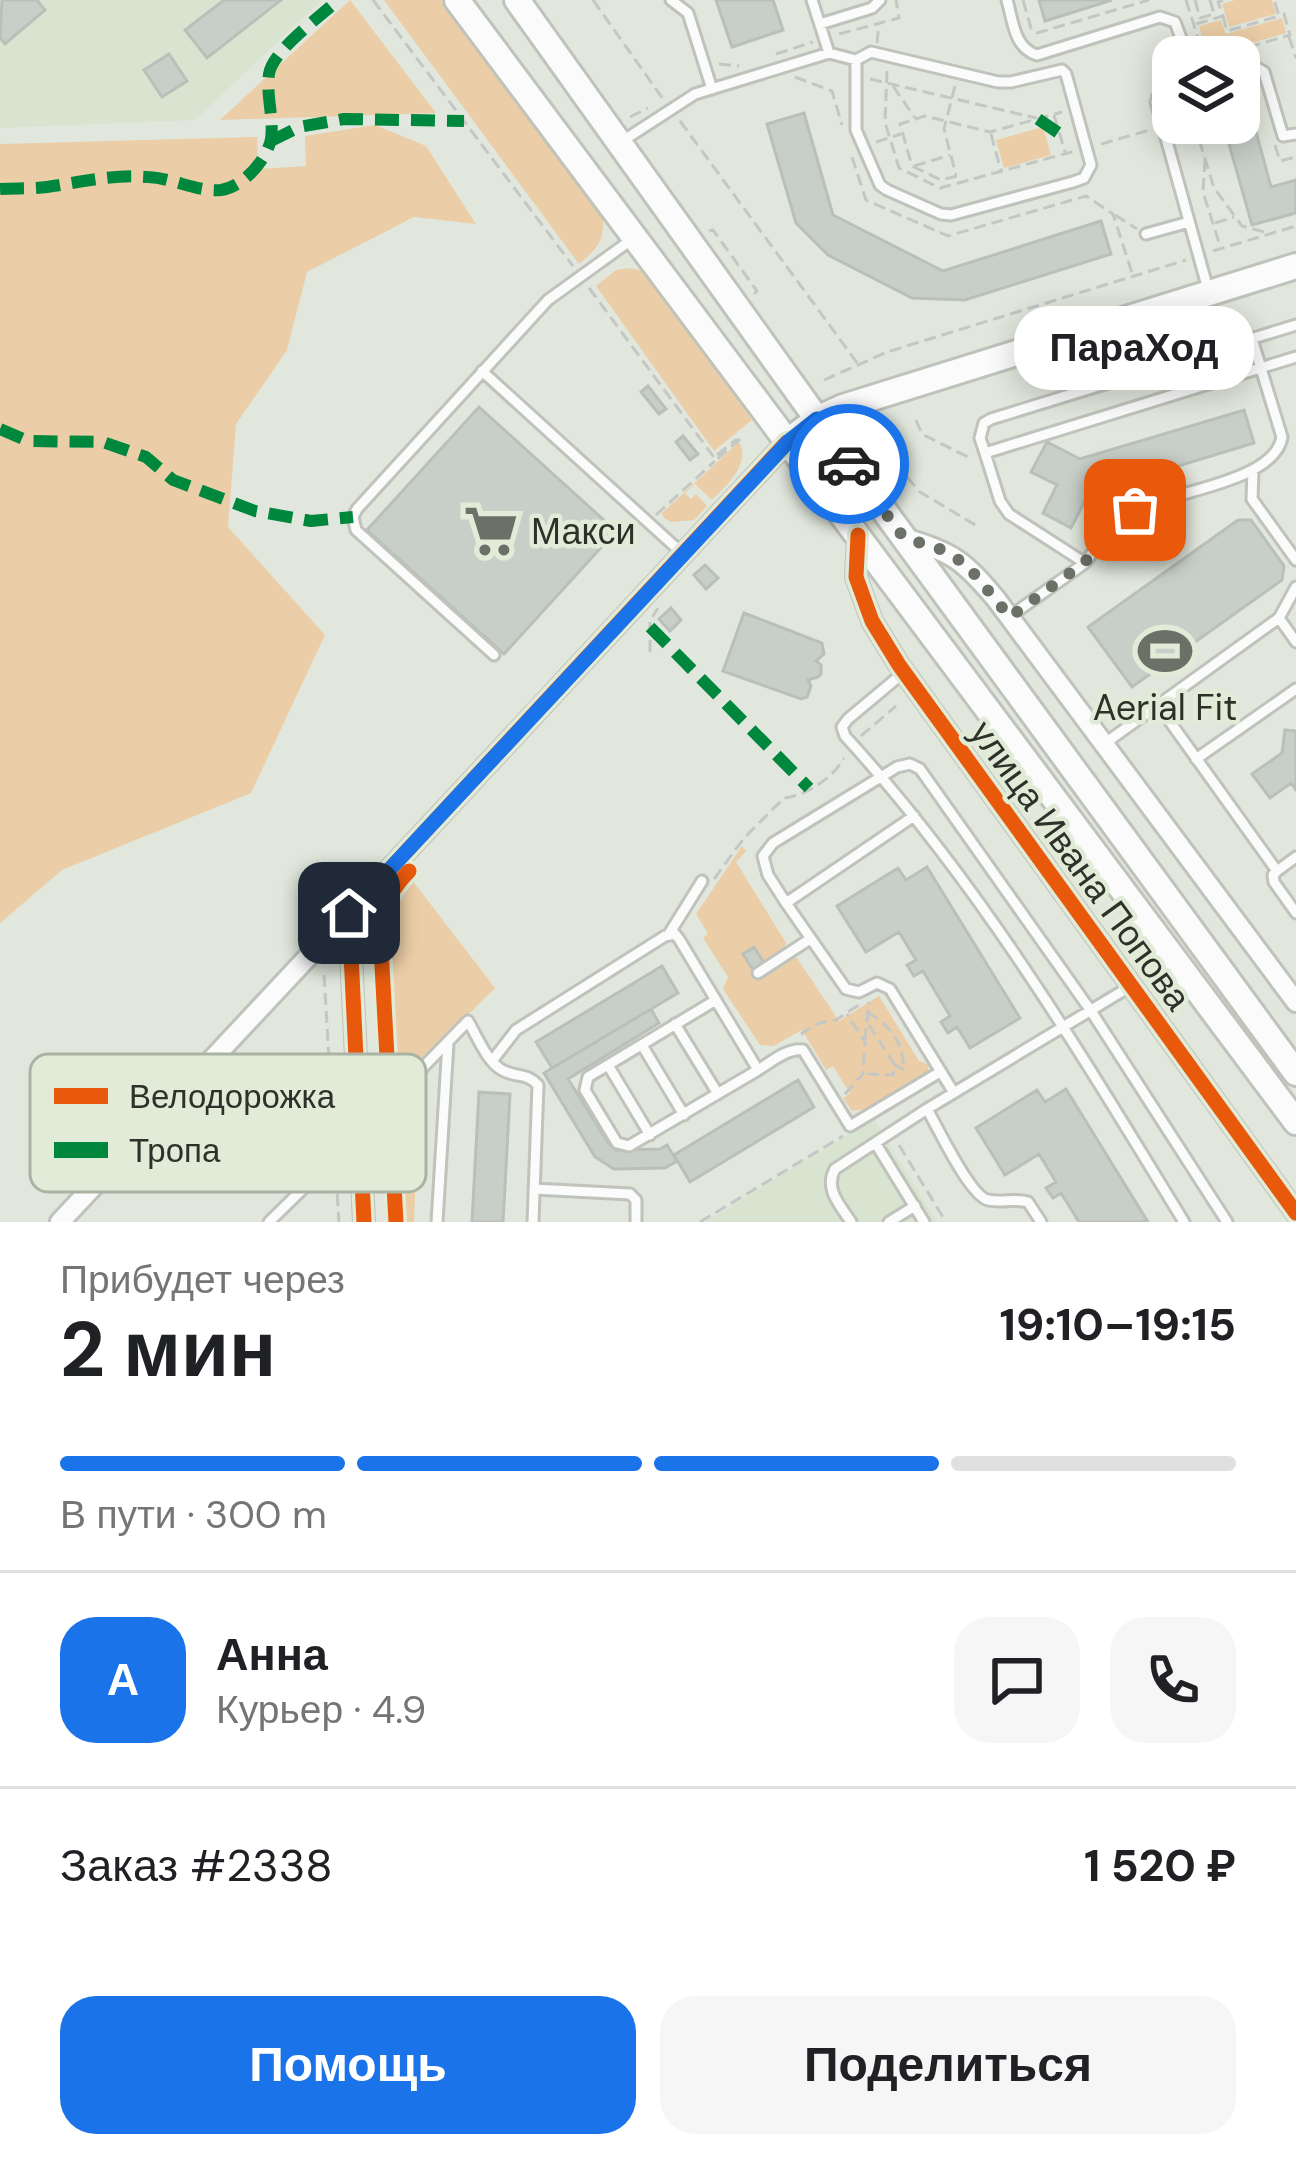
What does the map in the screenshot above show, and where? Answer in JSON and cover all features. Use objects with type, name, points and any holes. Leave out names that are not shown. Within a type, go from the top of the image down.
[{"type":"main road","name":"улица Ивана Попова","points":[[457,0],[1296,1122]]},
{"type":"main road","name":"улица Ивана Попова","points":[[517,0],[1296,1073]]},
{"type":"main road","points":[[788,442],[842,407],[1296,266]]},
{"type":"street","points":[[217,1054],[788,442]]},
{"type":"street","name":"улица Ивана Попова","points":[[858,536],[856,577],[872,621],[904,672],[1296,1213]]},
{"type":"street","points":[[904,538],[938,548],[966,564],[1296,1002]]},
{"type":"street","points":[[349,913],[355,1054]]},
{"type":"street","points":[[60,1222],[88,1192]]},
{"type":"street","points":[[362,1192],[364,1222]]},
{"type":"lane","points":[[671,0],[688,13],[712,89]]},
{"type":"lane","points":[[812,0],[829,53]]},
{"type":"lane","points":[[820,24],[872,8],[880,0]]},
{"type":"lane","points":[[1007,0],[1019,41],[1037,55],[1160,17],[1175,22],[1180,36]]},
{"type":"lane","points":[[619,143],[695,94],[829,53],[856,60],[871,52],[1004,82],[1060,69],[1066,74],[1091,165],[1084,178],[958,214],[941,214],[880,184],[857,136],[856,60]]},
{"type":"lane","points":[[1260,70],[1283,136],[1296,134]]},
{"type":"lane","points":[[1168,144],[1210,293]]},
{"type":"lane","points":[[1146,234],[1190,222]]},
{"type":"lane","points":[[494,655],[356,530],[357,509],[548,300],[633,238]]},
{"type":"lane","points":[[1085,562],[1009,514],[1000,501],[981,430],[991,419],[1296,325]]},
{"type":"lane","points":[[1010,617],[1085,562],[1121,515],[1253,470],[1273,457],[1282,437],[1252,339]]},
{"type":"lane","points":[[985,453],[1296,357]]},
{"type":"lane","points":[[482,371],[683,554]]},
{"type":"lane","points":[[1253,470],[1252,500],[1296,560]]},
{"type":"lane","points":[[1104,744],[1279,619],[1296,587]]},
{"type":"lane","points":[[1279,619],[1296,642]]},
{"type":"lane","points":[[904,672],[842,727],[845,736],[930,835],[1064,1027],[1184,1222]]},
{"type":"lane","points":[[1196,759],[1296,688]]},
{"type":"lane","points":[[1158,705],[1277,871]]},
{"type":"lane","points":[[954,1093],[890,989],[877,983],[859,992],[846,989],[768,875],[764,856],[773,843],[897,767],[910,764],[920,769],[1090,1011],[1227,1222]]},
{"type":"lane","points":[[786,903],[914,816]]},
{"type":"lane","points":[[1296,857],[1274,874],[1274,882],[1296,913]]},
{"type":"lane","points":[[492,1061],[516,1030],[669,934],[704,886]]},
{"type":"lane","points":[[669,934],[679,939],[758,1070]]},
{"type":"lane","points":[[758,973],[810,939]]},
{"type":"lane","points":[[850,1222],[832,1191],[835,1169],[1131,986]]},
{"type":"lane","points":[[716,1000],[588,1078],[585,1090],[620,1145],[629,1146],[650,1135],[797,1048],[803,1050],[850,1126],[940,1072]]},
{"type":"lane","points":[[426,1064],[468,1021],[492,1061],[538,1085],[533,1222]]},
{"type":"lane","points":[[676,1024],[718,1094]]},
{"type":"lane","points":[[437,1222],[448,1042]]},
{"type":"lane","points":[[642,1045],[684,1114]]},
{"type":"lane","points":[[608,1065],[650,1135]]},
{"type":"lane","points":[[927,1109],[976,1195],[992,1201],[1028,1202],[1041,1222]]},
{"type":"lane","points":[[876,1144],[924,1222]]},
{"type":"lane","points":[[533,1189],[630,1194],[636,1200],[636,1222]]},
{"type":"lane","points":[[268,1222],[298,1192]]},
{"type":"lane","points":[[889,1222],[915,1206]]},
{"type":"path","points":[[374,0],[574,267]]},
{"type":"path","points":[[592,0],[664,99]]},
{"type":"path","points":[[762,59],[899,17],[896,0]]},
{"type":"path","points":[[1023,0],[1037,33],[1150,0]]},
{"type":"path","points":[[1186,0],[1198,36]]},
{"type":"path","points":[[1195,0],[1200,18],[1223,16]]},
{"type":"path","points":[[1210,0],[1215,16]]},
{"type":"path","points":[[1224,0],[1219,2],[1227,31],[1284,14],[1296,58]]},
{"type":"path","points":[[1274,0],[1279,16]]},
{"type":"path","points":[[1195,25],[1215,16]]},
{"type":"path","points":[[880,23],[876,45],[888,56],[885,122],[899,168],[940,188],[1152,130]]},
{"type":"path","points":[[1260,43],[1288,35]]},
{"type":"path","points":[[713,56],[719,64],[740,66]]},
{"type":"path","points":[[805,70],[789,75],[832,91],[845,132],[845,115]]},
{"type":"path","points":[[958,73],[944,130],[959,184]]},
{"type":"path","points":[[856,76],[1038,118]]},
{"type":"path","points":[[889,84],[916,119]]},
{"type":"path","points":[[957,176],[940,180],[912,166],[900,124],[925,116],[990,132],[1076,108]]},
{"type":"path","points":[[1054,114],[1065,154]]},
{"type":"path","points":[[675,115],[858,364]]},
{"type":"path","points":[[990,132],[1001,172]]},
{"type":"path","points":[[1200,144],[1214,188],[1242,226],[1271,233]]},
{"type":"path","points":[[850,151],[866,200],[948,236],[1087,196],[1146,234]]},
{"type":"path","points":[[912,166],[950,154]]},
{"type":"path","points":[[1205,159],[1203,192],[1221,249]]},
{"type":"path","points":[[1203,192],[1214,188]]},
{"type":"path","points":[[1113,214],[1133,276]]},
{"type":"path","points":[[1213,224],[1235,217]]},
{"type":"path","points":[[824,380],[887,352],[1296,226]]},
{"type":"path","points":[[585,282],[715,459]]},
{"type":"path","points":[[916,420],[922,434],[990,467]]},
{"type":"path","points":[[872,436],[920,491],[977,526]]},
{"type":"path","points":[[648,522],[739,438]]},
{"type":"path","points":[[632,634],[653,606]]},
{"type":"path","points":[[704,886],[784,798],[793,798],[836,772],[852,744],[896,706]]},
{"type":"path","points":[[383,900],[384,1054]]},
{"type":"path","points":[[324,974],[329,1054]]},
{"type":"path","points":[[811,1049],[802,1033],[836,1020],[869,998],[863,1074],[839,1097]]},
{"type":"path","points":[[867,1022],[895,1066],[904,1070],[903,1049],[888,1026],[868,1012]]},
{"type":"path","points":[[846,1013],[865,1042]]},
{"type":"path","points":[[863,1074],[893,1075],[895,1066]]},
{"type":"path","points":[[700,1222],[853,1130],[850,1126]]},
{"type":"path","points":[[892,1133],[946,1222]]},
{"type":"path","points":[[337,1192],[339,1222]]},
{"type":"path","points":[[391,1192],[393,1222]]},
{"type":"shaded area","points":[[0,0],[322,0],[195,120],[0,128]]},
{"type":"shaded area","points":[[350,0],[436,113],[220,120]]},
{"type":"shaded area","points":[[384,0],[446,0],[603,216],[598,244],[579,264]]},
{"type":"shaded area","points":[[1272,0],[1276,14],[1229,27],[1222,4]]},
{"type":"shaded area","points":[[1282,18],[1286,33],[1260,41],[1260,36],[1202,36],[1199,26],[1221,20],[1226,34]]},
{"type":"shaded area","points":[[375,125],[426,146],[476,224],[414,217],[307,272],[287,350],[236,424],[228,527],[325,635],[251,793],[62,870],[0,923],[0,144],[257,137],[258,169],[306,166],[305,136]]},
{"type":"shaded area","points":[[1043,127],[1051,155],[1004,168],[996,140]]},
{"type":"shaded area","points":[[616,270],[644,271],[752,420],[714,451],[596,286]]},
{"type":"shaded area","points":[[739,442],[740,466],[712,500],[695,484],[685,493],[691,499],[696,494],[707,506],[694,520],[664,518],[662,513]]},
{"type":"shaded area","points":[[742,846],[746,851],[736,862],[786,943],[763,962],[754,947],[744,953],[758,977],[790,957],[797,958],[839,1021],[879,996],[919,1061],[929,1065],[927,1074],[871,1108],[852,1111],[843,1098],[850,1093],[833,1066],[826,1070],[802,1030],[773,1046],[760,1045],[723,989],[728,977],[703,938],[708,934],[696,914]]},
{"type":"shaded area","points":[[412,880],[495,988],[426,1057],[396,1054],[390,936],[394,912]]},
{"type":"shaded area","points":[[874,1119],[937,1222],[705,1222]]},
{"type":"shaded area","points":[[398,1192],[415,1192],[414,1222],[400,1222]]},
{"type":"building","points":[[2,0],[37,0],[45,10],[5,44],[0,38]]},
{"type":"building","points":[[224,0],[281,0],[207,58],[185,30]]},
{"type":"building","points":[[716,0],[773,0],[783,30],[732,47]]},
{"type":"building","points":[[1039,0],[1112,0],[1045,21]]},
{"type":"building","points":[[169,54],[187,81],[162,97],[144,70]]},
{"type":"building","points":[[804,113],[833,215],[943,271],[1101,221],[1111,254],[965,300],[912,298],[828,255],[796,223],[767,124]]},
{"type":"building","points":[[1229,144],[1259,144],[1271,187],[1296,180],[1296,213],[1252,225]]},
{"type":"building","points":[[648,386],[666,409],[659,414],[641,392]]},
{"type":"building","name":"Макси","points":[[479,407],[616,531],[504,654],[367,530]]},
{"type":"building","points":[[1244,410],[1254,443],[1089,493],[1071,528],[1043,513],[1057,485],[1031,472],[1047,442],[1080,459]]},
{"type":"building","points":[[683,436],[698,454],[690,460],[676,442]]},
{"type":"building","points":[[1238,520],[1251,520],[1284,566],[1282,580],[1132,687],[1088,627]]},
{"type":"building","points":[[705,565],[718,578],[706,589],[694,575]]},
{"type":"building","points":[[671,608],[681,620],[670,631],[659,619]]},
{"type":"building","points":[[744,613],[822,643],[824,654],[816,661],[821,674],[808,680],[807,697],[801,699],[723,671]]},
{"type":"building","points":[[1285,730],[1296,731],[1296,790],[1291,783],[1270,798],[1252,774],[1282,753]]},
{"type":"building","points":[[927,867],[1020,1018],[970,1048],[957,1027],[948,1033],[941,1022],[950,1016],[923,971],[914,976],[907,965],[916,960],[899,932],[866,952],[837,906],[898,868],[906,880]]},
{"type":"building","points":[[754,947],[764,963],[753,970],[743,954]]},
{"type":"building","points":[[662,966],[678,993],[552,1068],[536,1042]]},
{"type":"building","points":[[651,1009],[659,1023],[568,1079],[616,1150],[667,1145],[677,1161],[665,1168],[614,1169],[595,1157],[544,1073]]},
{"type":"building","points":[[798,1080],[814,1107],[690,1182],[674,1155]]},
{"type":"building","points":[[1066,1089],[1148,1222],[1079,1222],[1061,1193],[1053,1198],[1046,1188],[1056,1182],[1039,1154],[1005,1175],[976,1128],[1037,1090],[1045,1102]]},
{"type":"building","points":[[479,1092],[510,1094],[503,1222],[472,1222]]},
{"type":"marked path","points":[[0,189],[122,177],[157,178],[212,190],[238,184],[269,147],[272,65],[338,0]]},
{"type":"marked path","points":[[271,141],[299,127],[344,119],[464,121]]},
{"type":"marked path","points":[[1038,119],[1060,134]]},
{"type":"marked path","points":[[0,429],[28,441],[103,442],[146,457],[173,480],[255,511],[311,521],[353,517]]},
{"type":"marked path","points":[[650,627],[809,788]]},
{"type":"cycle path","points":[[356,1054],[349,913],[787,442]]},
{"type":"cycle path","points":[[858,535],[856,577],[872,621],[899,665],[1296,1213]]},
{"type":"cycle path","points":[[387,1054],[380,929],[389,897],[409,871]]},
{"type":"cycle path","points":[[363,1192],[364,1222]]},
{"type":"cycle path","points":[[394,1192],[396,1222]]},
{"type":"way so far","points":[[849,464],[904,538],[938,548],[966,564],[1010,617],[1085,562],[1121,515],[1135,510]]},
{"type":"place","name":"ПараХод","points":[[1135,510]]},
{"type":"place","name":"Макси","points":[[491,531]]},
{"type":"place","name":"Aerial Fit","points":[[1165,651]]},
{"type":"route","points":[[349,913],[788,442],[817,419],[849,464]]}]
